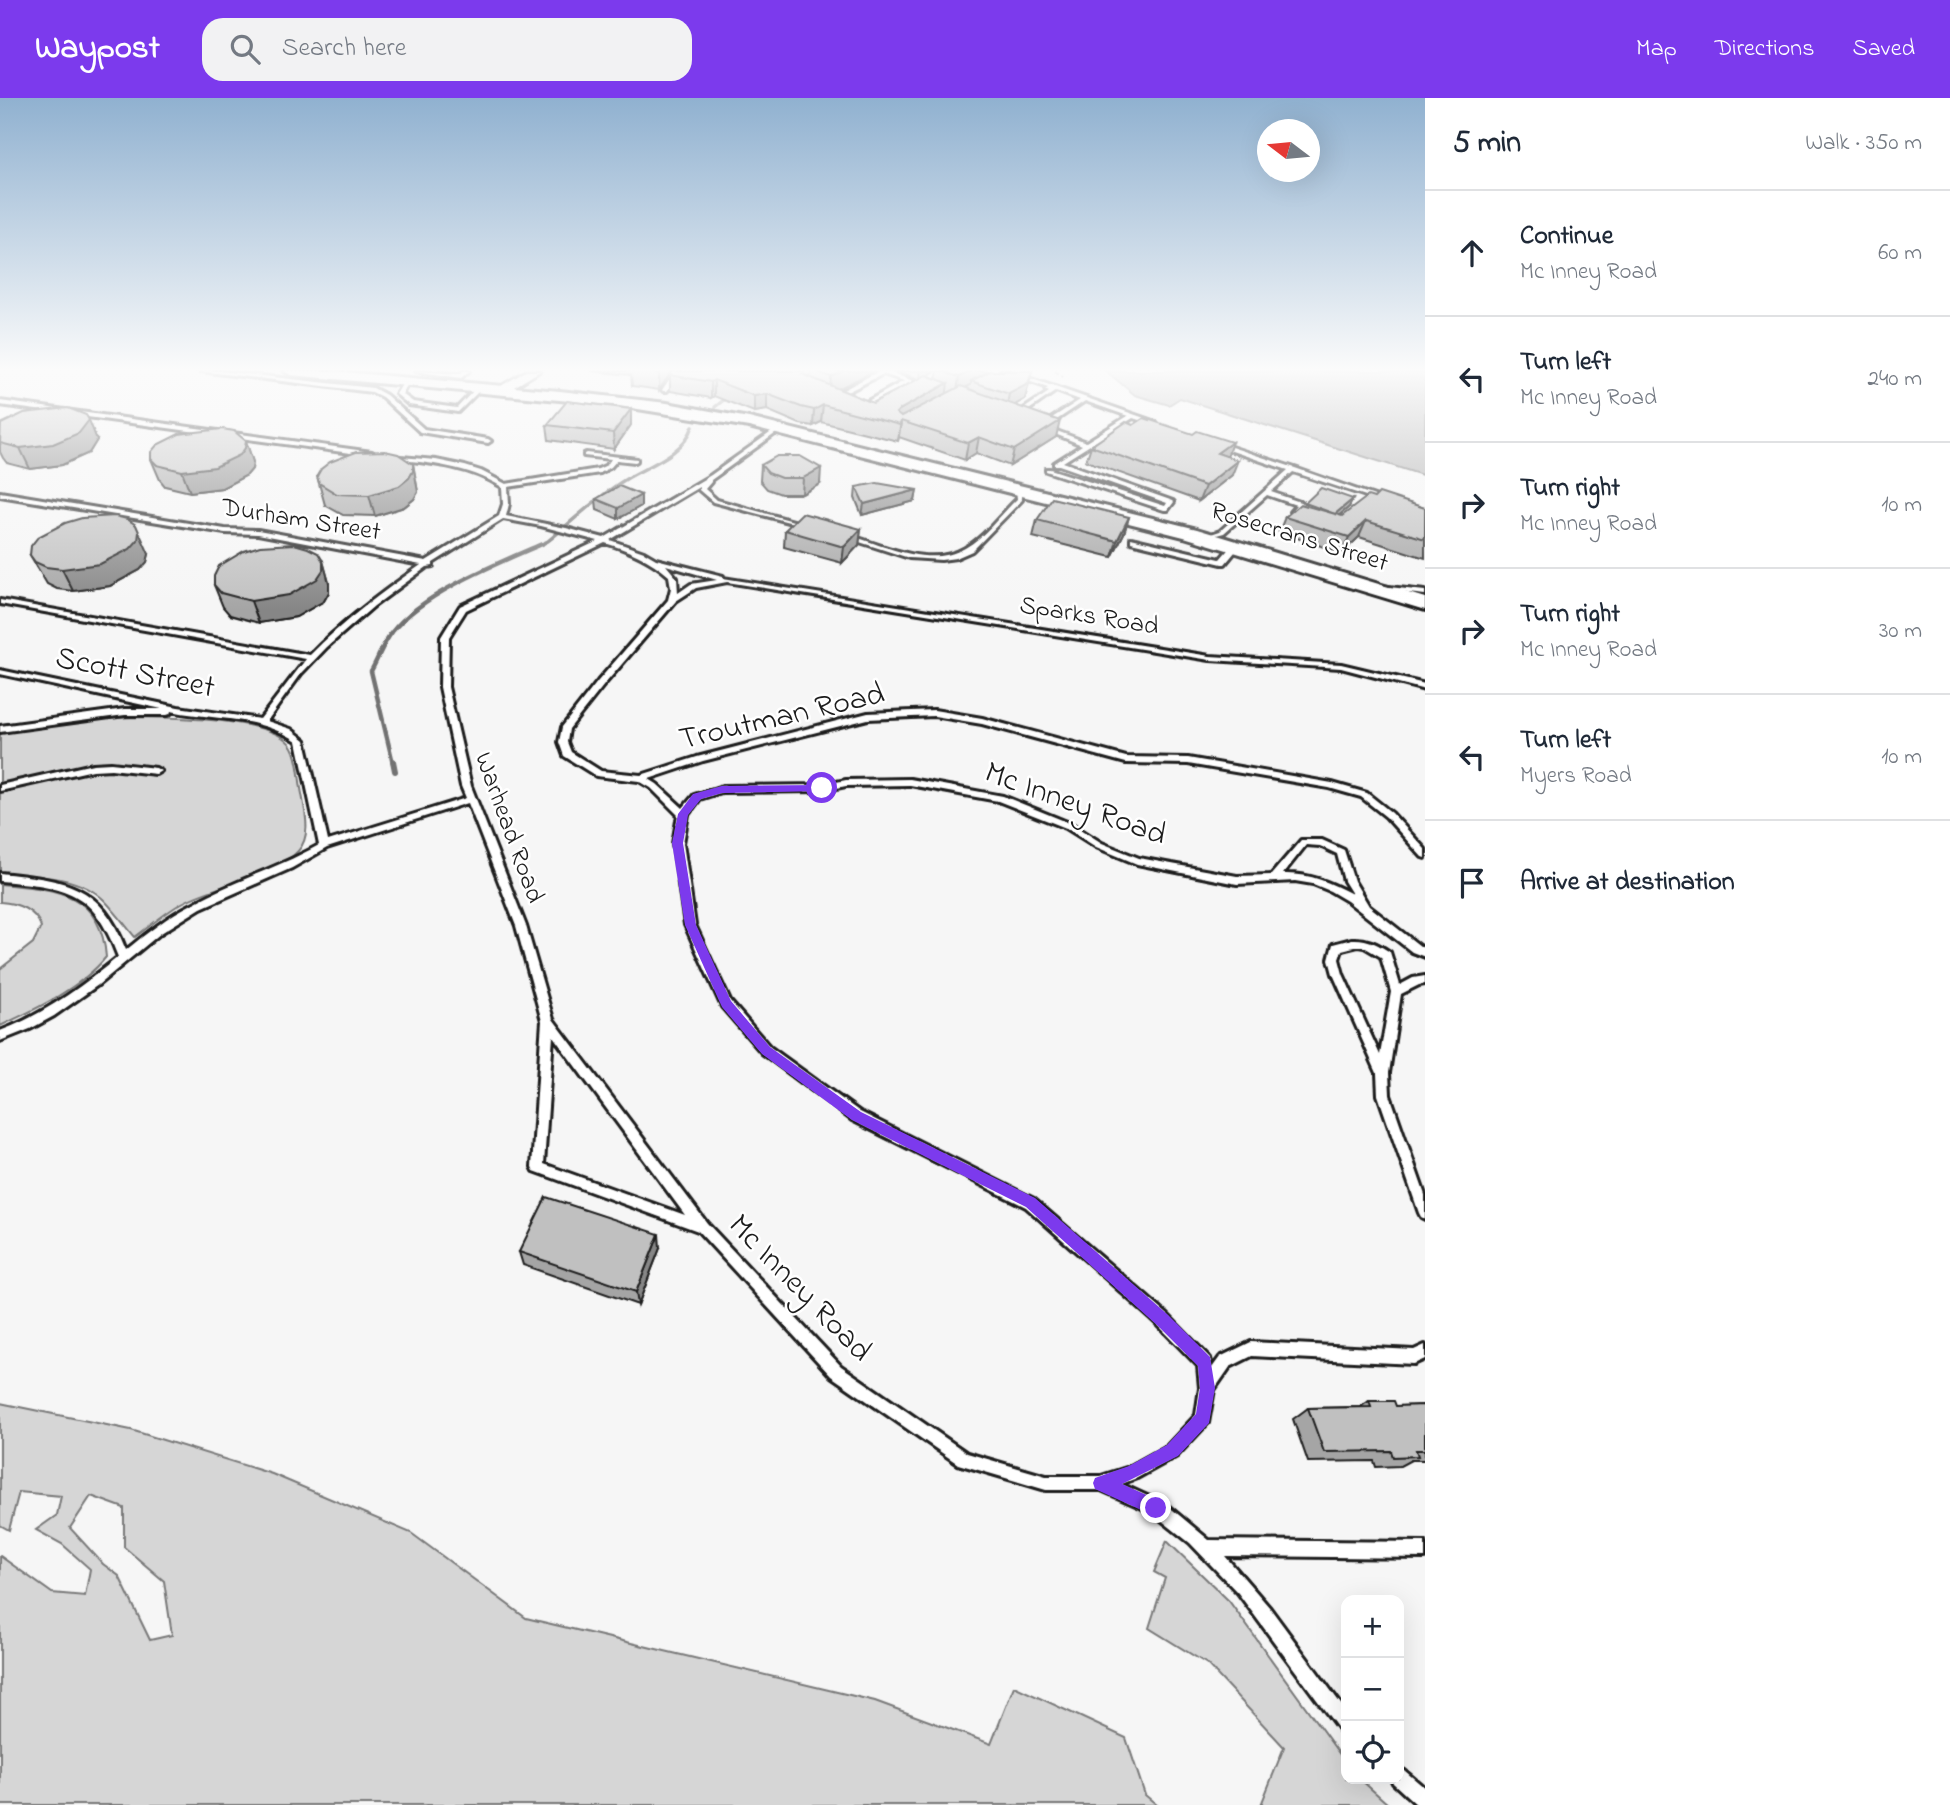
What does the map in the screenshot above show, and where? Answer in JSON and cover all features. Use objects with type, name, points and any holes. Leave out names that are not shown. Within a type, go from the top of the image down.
[{"type":"street","name":"Rosecrans Street","points":[[861,451],[1207,537],[1425,604]]},
{"type":"lane","points":[[347,451],[460,466],[481,472],[505,486],[600,471],[609,467],[615,458]]},
{"type":"lane","name":"Warhead Road","points":[[521,926],[466,786],[444,687],[445,637],[463,608],[605,540],[713,476],[748,451]]},
{"type":"lane","points":[[1059,463],[1171,502],[1166,509],[1048,470],[1078,451]]},
{"type":"lane","points":[[1239,451],[1392,503]]},
{"type":"lane","points":[[586,455],[635,460]]},
{"type":"lane","points":[[1207,537],[1222,533],[1293,469]]},
{"type":"lane","points":[[713,476],[701,489],[715,501],[817,529]]},
{"type":"lane","points":[[262,722],[311,658],[369,607],[466,538],[502,517],[506,504],[505,486]]},
{"type":"lane","points":[[844,536],[925,557],[952,556],[970,549],[1020,499],[1018,489]]},
{"type":"lane","points":[[1266,493],[1301,504],[1291,514],[1301,518]]},
{"type":"lane","name":"Durham Street","points":[[0,495],[225,531],[258,533],[430,564]]},
{"type":"lane","points":[[1361,504],[1370,496]]},
{"type":"lane","name":"Troutman Road","points":[[502,517],[564,528],[605,540],[652,559],[747,583]]},
{"type":"lane","points":[[1134,540],[1222,562],[1236,546]]},
{"type":"lane","name":"Troutman Road","points":[[652,559],[672,575],[676,590],[671,601],[565,729],[563,742],[567,754],[599,774],[641,778],[700,759],[867,716],[934,713],[982,721],[1126,760],[1188,761],[1329,785],[1364,795],[1389,815],[1425,855]]},
{"type":"lane","name":"Troutman Road","points":[[671,601],[694,586],[727,580]]},
{"type":"lane","name":"Sparks Road","points":[[747,583],[1210,658],[1341,666],[1425,687]]},
{"type":"lane","points":[[1373,587],[1425,593]]},
{"type":"lane","points":[[0,602],[311,658]]},
{"type":"lane","name":"Scott Street","points":[[0,672],[182,710],[262,722],[290,730],[301,740],[324,846]]},
{"type":"lane","points":[[0,729],[125,712],[182,710]]},
{"type":"lane","points":[[0,788],[93,767],[111,766],[156,771]]},
{"type":"lane","points":[[641,778],[654,786],[683,814]]},
{"type":"lane","name":"Mc Inney Road","points":[[521,926],[548,1021],[702,1227],[835,1371],[963,1459],[1046,1483],[1101,1483],[1132,1473],[1172,1451],[1203,1418],[1207,1388],[1205,1363],[1163,1320],[1030,1203],[856,1116],[766,1050],[726,1004],[691,925],[678,843],[683,814],[697,797],[722,789],[822,788],[846,783],[910,782],[1000,798],[1069,826],[1099,845],[1137,861],[1237,880],[1287,876],[1326,884],[1349,895],[1416,949],[1425,953]]},
{"type":"lane","points":[[0,1036],[47,1015],[76,998],[183,914],[297,863],[324,846],[472,799]]},
{"type":"lane","points":[[1274,878],[1304,842],[1322,843],[1341,852],[1349,881],[1366,909]]},
{"type":"lane","points":[[0,877],[60,884],[78,892],[97,905],[110,922],[124,958]]},
{"type":"lane","points":[[1382,1073],[1338,974],[1334,959],[1337,947],[1355,940],[1367,943],[1386,954],[1396,992],[1382,1073],[1384,1095],[1425,1213]]},
{"type":"lane","points":[[1396,992],[1417,981],[1425,981]]},
{"type":"lane","points":[[548,1021],[538,1167],[702,1227]]},
{"type":"lane","points":[[1207,1388],[1225,1362],[1251,1349],[1413,1357],[1425,1352]]},
{"type":"lane","points":[[1101,1483],[1167,1514],[1207,1548],[1243,1584],[1343,1721]]},
{"type":"lane","points":[[1207,1548],[1424,1552]]},
{"type":"lane","points":[[1404,1781],[1425,1800]]},
{"type":"shaded area","points":[[1345,451],[1425,451],[1425,476]]},
{"type":"shaded area","points":[[134,717],[243,724],[265,729],[282,737],[292,747],[296,758],[306,824],[302,845],[288,860],[275,868],[182,903],[135,937],[104,900],[81,885],[41,876],[0,874],[0,732],[86,720]]},
{"type":"shaded area","points":[[0,884],[56,892],[85,906],[95,918],[102,935],[106,957],[71,988],[0,1026],[0,969],[33,943],[41,927],[35,916],[25,908],[0,902]]},
{"type":"shaded area","points":[[0,1403],[131,1430],[272,1474],[411,1533],[526,1618],[875,1701],[991,1744],[1014,1686],[1126,1738],[1145,1795],[1157,1805],[0,1805],[0,1556],[52,1593],[85,1596],[90,1569],[62,1544],[36,1530],[57,1515],[61,1496],[19,1492],[9,1530],[0,1525]],"holes":[[[91,1496],[124,1508],[124,1547],[164,1581],[172,1635],[150,1640],[119,1576],[103,1564],[70,1528]]]},
{"type":"shaded area","points":[[1167,1541],[1229,1601],[1341,1756],[1341,1784],[1366,1784],[1389,1805],[1261,1805],[1284,1747],[1207,1664],[1149,1628],[1165,1578],[1154,1572]]},
{"type":"building","points":[[243,451],[240,455],[215,467],[182,471],[157,465],[151,459],[151,452]]},
{"type":"building","points":[[385,451],[398,454],[413,464],[409,478],[399,486],[369,495],[337,494],[319,483],[317,476],[330,462],[356,452]]},
{"type":"building","points":[[1104,451],[1220,451],[1217,453],[1238,460],[1205,486]]},
{"type":"building","points":[[777,456],[800,456],[821,468],[803,478],[781,478],[768,473],[761,465]]},
{"type":"building","points":[[877,483],[917,490],[864,504],[856,487]]},
{"type":"building","points":[[619,486],[641,495],[618,508],[596,499]]},
{"type":"building","points":[[1321,488],[1353,499],[1335,514],[1305,503]]},
{"type":"building","points":[[1379,493],[1425,508],[1425,539],[1366,521],[1349,537],[1285,517],[1300,504],[1342,516],[1368,496],[1374,498]]},
{"type":"building","points":[[1052,498],[1129,517],[1117,541],[1037,520]]},
{"type":"building","points":[[802,513],[861,529],[844,547],[785,530]]},
{"type":"building","points":[[115,516],[136,525],[138,540],[130,549],[100,564],[62,569],[46,567],[35,562],[30,555],[31,546],[38,537],[65,523],[82,518]]},
{"type":"building","points":[[294,544],[318,553],[323,561],[323,570],[317,579],[289,595],[251,601],[221,593],[214,585],[214,576],[219,566],[244,551],[260,546]]},
{"type":"building","points":[[546,1197],[659,1234],[636,1292],[519,1252]]},
{"type":"building","points":[[1369,1401],[1394,1401],[1396,1406],[1425,1405],[1425,1450],[1416,1450],[1418,1456],[1393,1457],[1391,1451],[1324,1452],[1308,1408],[1371,1407]]},
{"type":"waterway","points":[[542,544],[616,486],[674,451]]},
{"type":"waterway","points":[[393,763],[371,671],[389,636],[405,618],[441,592],[542,544]]},
{"type":"waterway","points":[[538,546],[542,544]]},
{"type":"waterway","points":[[393,761],[395,771]]},
{"type":"route","points":[[822,788],[722,789],[697,797],[683,814],[678,843],[691,925],[726,1004],[766,1050],[856,1116],[1030,1203],[1163,1320],[1205,1363],[1207,1388],[1203,1418],[1172,1451],[1132,1473],[1101,1483],[1156,1508]]}]
